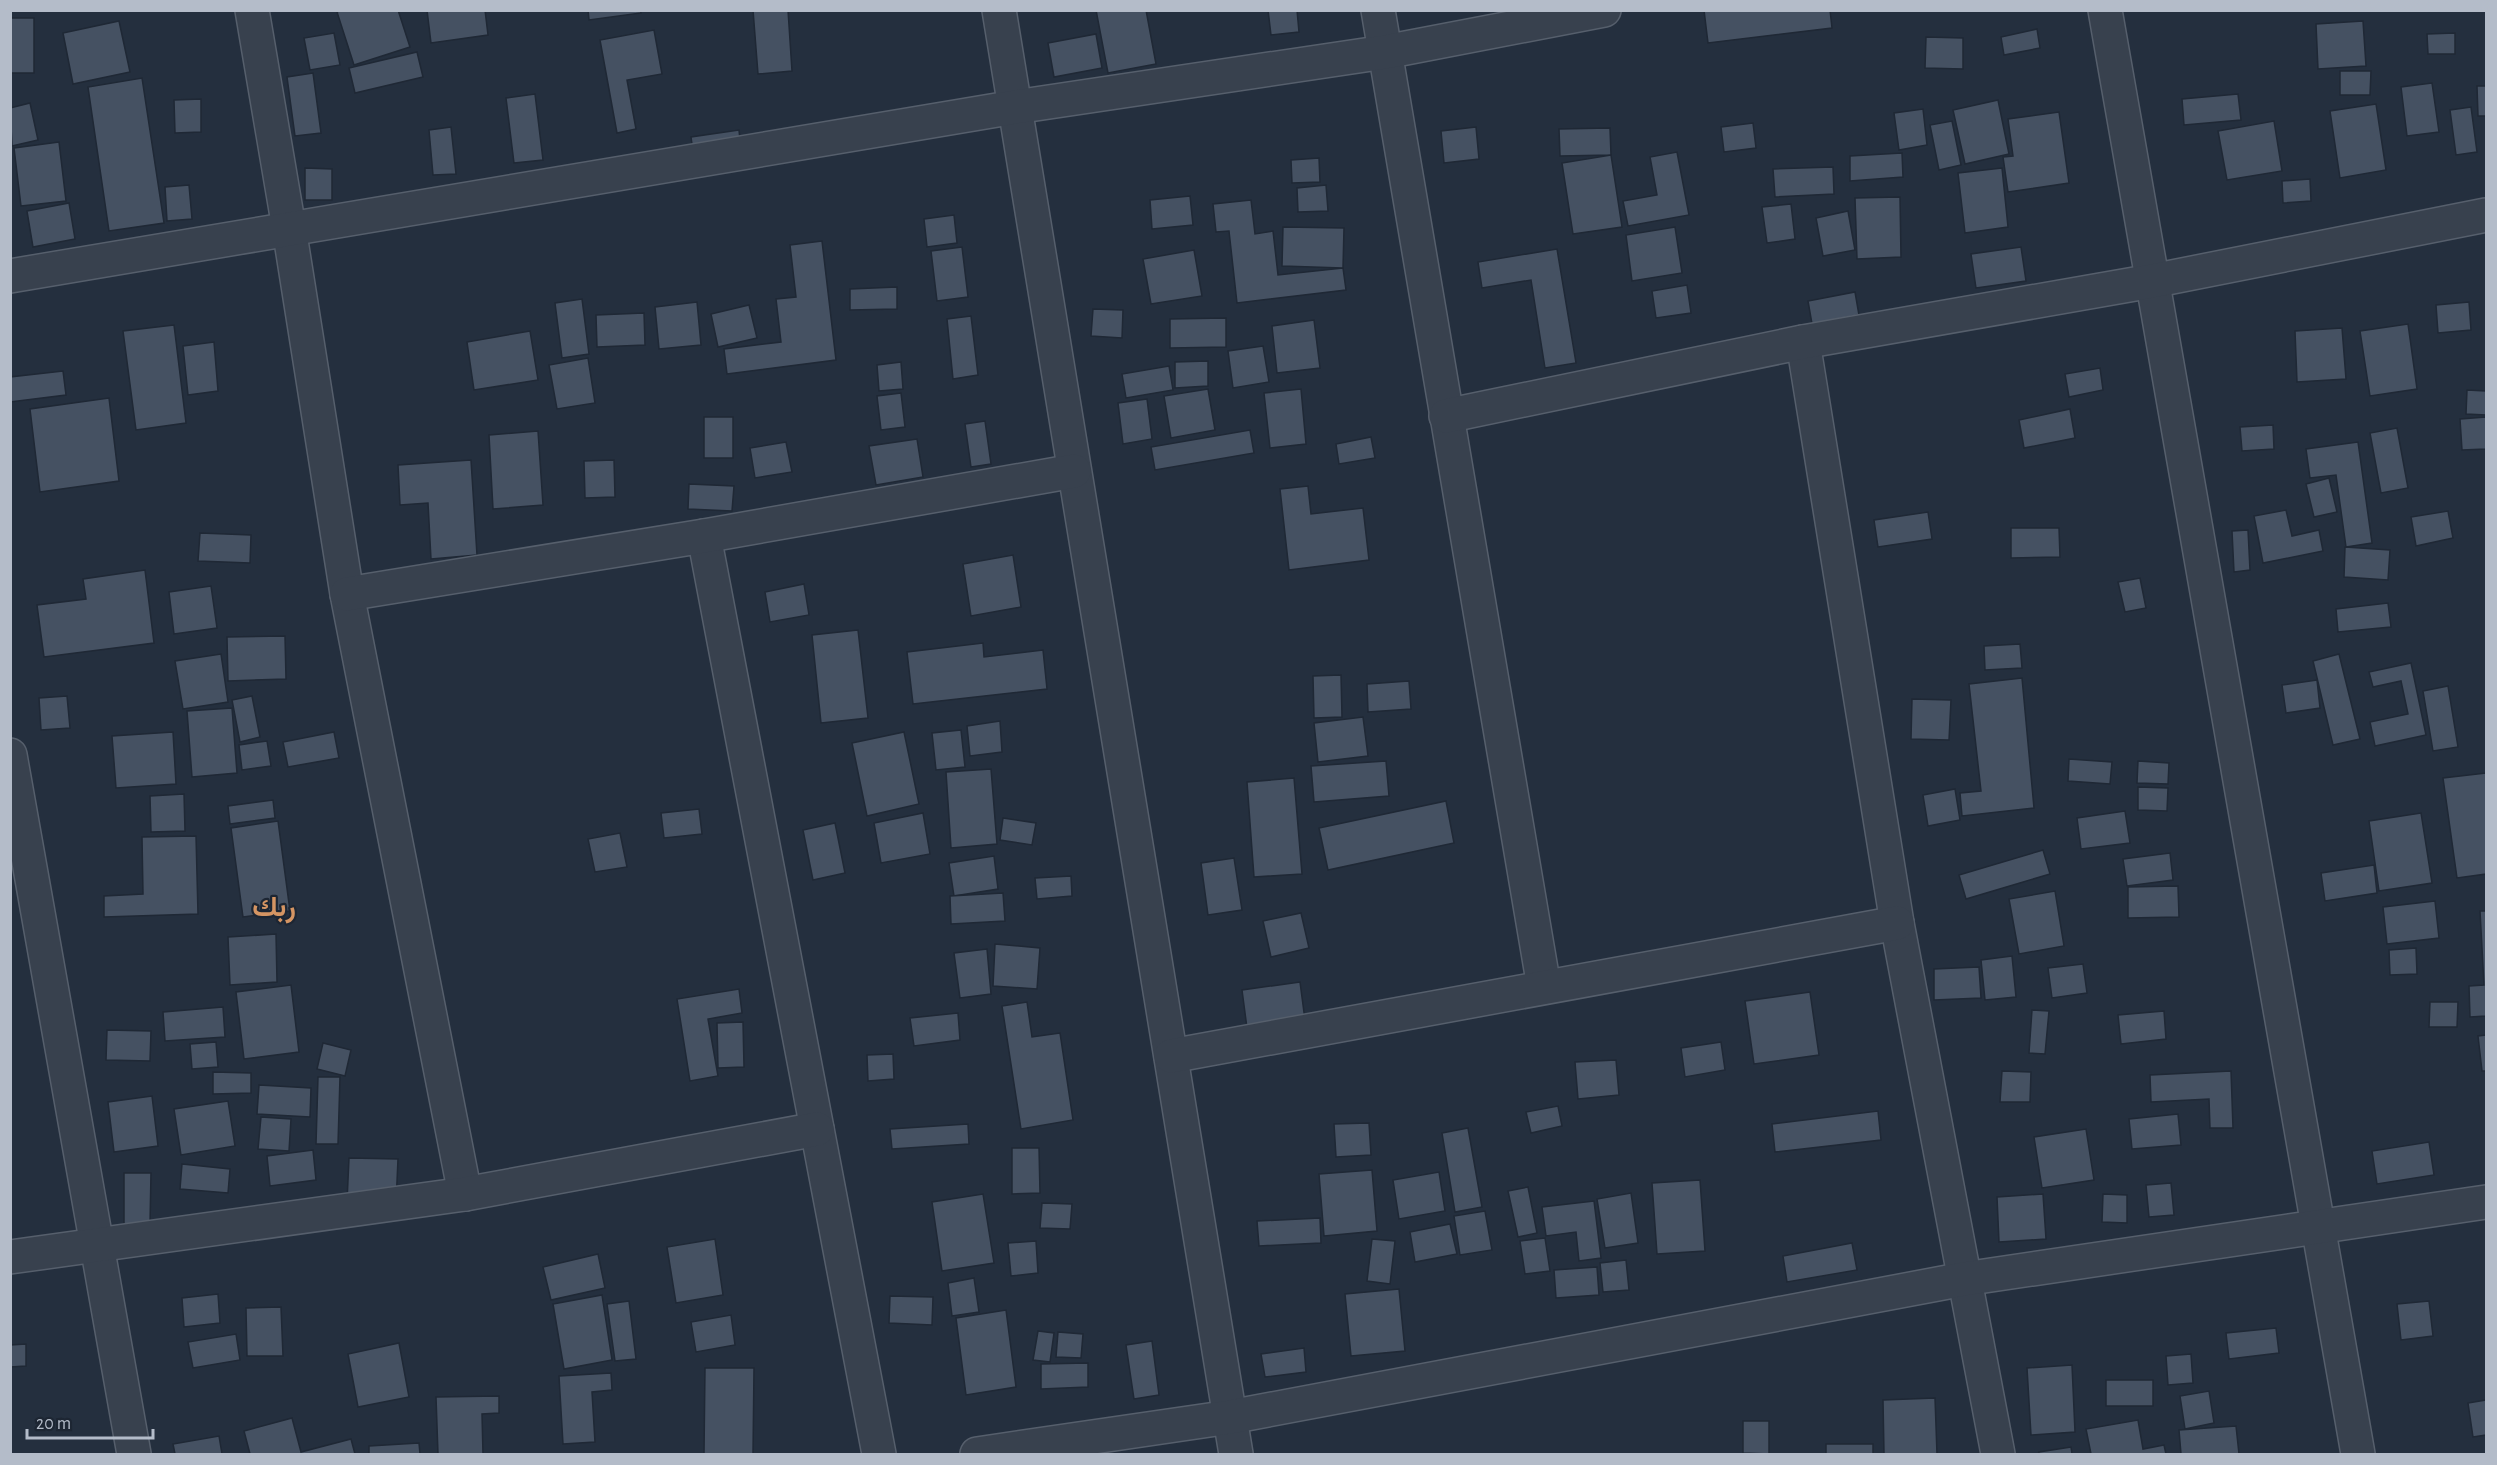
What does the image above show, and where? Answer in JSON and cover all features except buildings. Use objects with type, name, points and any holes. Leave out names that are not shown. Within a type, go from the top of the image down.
[{"type":"street","points":[[252,10],[347,594],[465,1194]]},
{"type":"street","points":[[999,10],[1236,1455]]},
{"type":"street","points":[[1378,10],[1544,987]]},
{"type":"street","points":[[10,276],[1015,107],[1385,52],[1604,10]]},
{"type":"street","points":[[2105,10],[2358,1455]]},
{"type":"street","points":[[1446,416],[1803,342],[2152,281],[2487,215]]},
{"type":"street","points":[[1803,342],[1898,923],[1998,1455]]},
{"type":"street","points":[[347,594],[704,536],[1074,471]]},
{"type":"street","points":[[704,536],[879,1455]]},
{"type":"street","points":[[10,755],[134,1455]]},
{"type":"street","points":[[1171,1056],[1898,923]]},
{"type":"street","points":[[10,1257],[97,1247],[465,1194],[818,1129]]},
{"type":"street","points":[[977,1455],[1230,1417],[1964,1279],[2487,1202]]},
{"type":"district","name":"ربك","points":[[274,906]]}]
